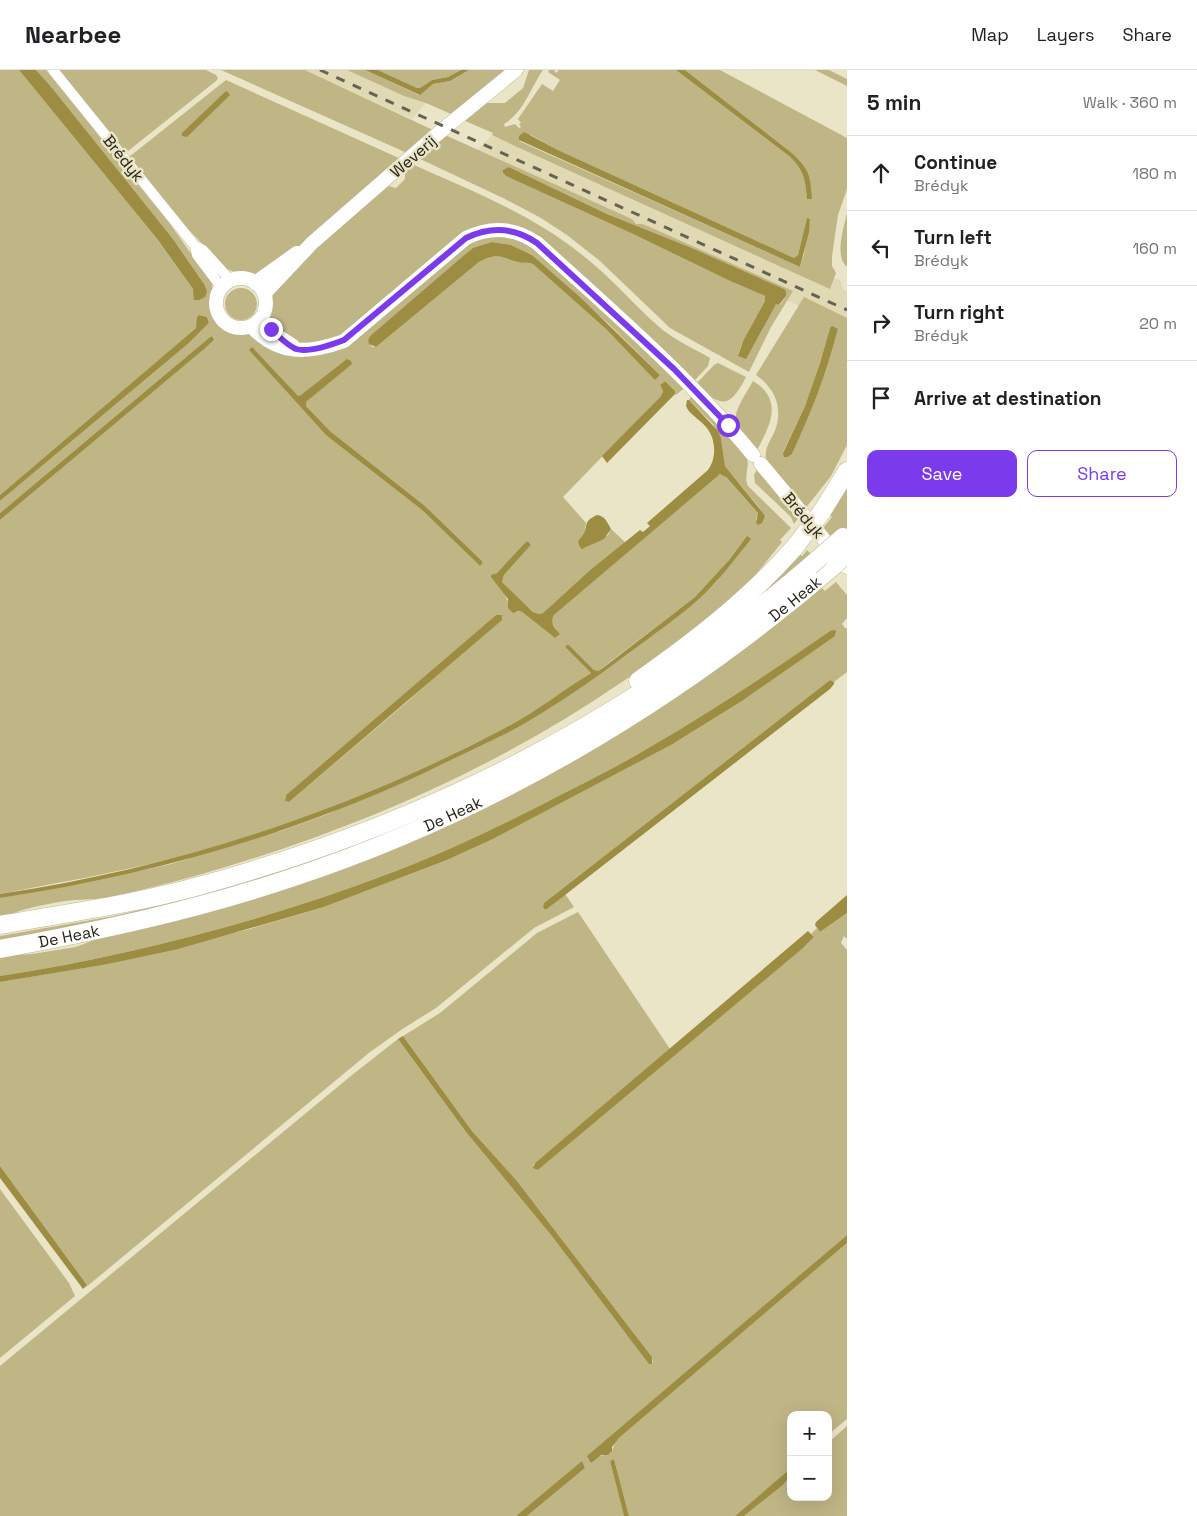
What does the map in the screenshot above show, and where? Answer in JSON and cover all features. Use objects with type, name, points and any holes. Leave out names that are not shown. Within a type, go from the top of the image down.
[{"type":"highway","points":[[492,777],[529,750],[620,693],[707,631],[749,595],[794,548],[821,513],[847,471]]},
{"type":"highway","name":"De Heak","points":[[0,925],[126,903],[198,886],[282,861],[408,814],[492,777],[577,732],[648,688],[731,630],[777,594],[815,572],[844,552]]},
{"type":"highway","name":"De Heak","points":[[0,948],[133,923],[248,892],[344,860],[461,810],[534,773],[655,701],[744,640],[815,572],[844,552]]},
{"type":"street","name":"Brédyk","points":[[53,70],[195,246],[203,250],[227,284]]},
{"type":"street","name":"Weverij","points":[[264,294],[312,244],[435,136],[516,70]]},
{"type":"street","name":"Brédyk","points":[[256,322],[261,337],[286,350],[314,349],[328,346],[344,340],[466,238],[492,229],[510,230],[527,236],[619,317],[703,397],[757,460],[844,552]]},
{"type":"street","name":"Weverij","points":[[255,283],[274,268],[312,244]]},
{"type":"street","points":[[244,278],[255,283],[264,294],[266,307],[256,322],[236,328],[222,320],[216,305],[218,296],[227,284],[244,278]]},
{"type":"shaded area","points":[[0,70],[19,70],[158,240],[193,289],[204,284],[173,239],[36,70],[46,70],[170,224],[212,283],[212,312],[219,323],[232,332],[248,334],[313,355],[469,243],[493,235],[512,237],[534,248],[684,386],[676,395],[675,391],[665,381],[660,385],[663,391],[661,396],[563,497],[586,523],[584,535],[578,542],[585,548],[608,535],[611,529],[626,543],[589,571],[543,613],[539,614],[533,612],[502,582],[504,575],[531,545],[528,541],[495,573],[509,604],[515,611],[522,612],[555,638],[556,630],[552,622],[554,615],[718,475],[723,474],[758,513],[756,520],[758,525],[765,516],[725,466],[721,438],[713,424],[689,400],[692,394],[746,455],[748,486],[791,528],[746,586],[693,632],[573,714],[522,744],[470,771],[363,819],[252,859],[128,893],[105,898],[70,900],[47,904],[0,917],[0,898],[95,881],[171,864],[281,831],[328,814],[509,731],[598,671],[594,670],[568,644],[565,647],[591,673],[516,722],[425,768],[299,819],[214,847],[128,869],[0,894],[0,520],[214,340],[214,336],[210,337],[0,513],[0,501],[189,343],[209,323],[207,317],[199,315],[196,328],[0,495]],"holes":[[[492,242],[511,245],[532,255],[612,327],[660,375],[655,379],[607,330],[534,265],[520,263],[499,256],[479,262],[376,347],[372,347],[368,340],[370,336],[473,249]],[[351,364],[306,402],[306,406],[330,431],[425,506],[483,562],[479,565],[422,510],[327,436],[295,394],[301,395]],[[746,537],[716,582],[698,600],[660,629],[599,670],[695,597],[729,560]],[[496,615],[502,616],[407,702],[289,802],[285,801],[286,795]]]},
{"type":"shaded area","points":[[19,70],[36,70],[51,87],[173,239],[204,284],[207,291],[205,297],[194,300],[193,289],[158,240]]},
{"type":"shaded area","points":[[59,70],[206,70],[218,78],[128,151],[123,149]]},
{"type":"shaded area","points":[[221,70],[305,70],[433,130],[407,153]]},
{"type":"shaded area","points":[[305,70],[347,70],[404,96],[426,103],[412,119]]},
{"type":"shaded area","points":[[347,70],[365,70],[419,95],[433,84],[450,81],[469,70],[506,70],[451,114],[404,96]]},
{"type":"shaded area","points":[[365,70],[378,70],[420,88],[432,80],[448,77],[461,70],[469,70],[450,81],[433,84],[420,95]]},
{"type":"shaded area","points":[[378,70],[461,70],[448,77],[432,80],[417,88]]},
{"type":"shaded area","points":[[529,70],[543,70],[517,113],[504,124],[505,127],[515,124],[519,128],[521,127],[518,119],[542,84],[553,91],[560,80],[548,72],[549,70],[554,70],[556,73],[559,70],[676,70],[789,156],[803,175],[807,199],[807,173],[803,164],[792,153],[685,70],[720,70],[847,138],[847,189],[838,215],[832,256],[832,266],[836,273],[830,289],[515,146],[492,135],[493,133],[463,120],[483,103],[505,103],[523,88]],"holes":[[[531,135],[558,150],[794,258],[798,255],[807,219],[810,219],[800,267],[519,141]]]},
{"type":"shaded area","points":[[676,70],[685,70],[792,153],[808,173],[812,199],[807,199],[803,175],[789,156]]},
{"type":"shaded area","points":[[815,70],[829,70],[847,79],[847,86]]},
{"type":"shaded area","points":[[226,80],[401,159],[305,242],[257,275],[237,273],[227,269],[189,230],[129,157]]},
{"type":"shaded area","points":[[227,91],[230,95],[187,137],[182,136],[182,133]]},
{"type":"shaded area","points":[[524,132],[558,150],[794,258],[798,255],[807,218],[810,219],[809,232],[800,267],[519,140],[519,136]]},
{"type":"shaded area","points":[[445,135],[632,219],[636,224],[643,224],[793,291],[771,327],[749,372],[670,328],[600,261],[567,235],[541,218],[418,158]],"holes":[[[509,167],[607,214],[692,248],[784,289],[786,297],[780,305],[776,304],[738,355],[743,341],[765,301],[765,296],[503,173]]]},
{"type":"shaded area","points":[[492,135],[794,272],[826,274],[841,281],[843,289],[847,291],[847,328],[786,300],[739,268],[636,224],[632,219],[478,150]]},
{"type":"shaded area","points":[[412,164],[499,203],[561,239],[601,271],[664,331],[710,358],[708,366],[694,381],[541,239],[491,224],[341,336],[304,342],[290,339],[283,335],[270,320],[274,292],[312,252],[388,186],[396,188],[405,179],[405,169]]},
{"type":"shaded area","points":[[509,167],[607,214],[692,248],[784,289],[786,296],[779,305],[776,304],[746,359],[738,356],[743,341],[765,301],[765,296],[506,176],[503,170]]},
{"type":"shaded area","points":[[847,213],[847,267],[843,262],[840,249]]},
{"type":"shaded area","points":[[492,242],[511,245],[532,255],[582,299],[660,375],[655,380],[607,330],[534,265],[520,263],[499,256],[479,262],[376,347],[369,344],[370,336],[473,248]]},
{"type":"shaded area","points":[[241,288],[247,289],[252,293],[256,298],[256,310],[252,315],[247,319],[241,320],[235,319],[230,315],[226,310],[225,304],[226,298],[230,293],[235,289]]},
{"type":"shaded area","points":[[804,297],[847,318],[847,445],[831,476],[805,509],[767,463],[766,451],[777,424],[778,408],[769,387],[756,375]],"holes":[[[830,328],[838,329],[829,362],[812,408],[792,454],[788,457],[783,452],[805,406]]]},
{"type":"shaded area","points":[[199,315],[207,317],[209,323],[189,343],[0,501],[0,495],[196,328]]},
{"type":"shaded area","points":[[832,326],[838,329],[818,393],[792,454],[784,457],[783,453],[805,406]]},
{"type":"shaded area","points":[[213,336],[214,340],[204,349],[0,520],[0,513]]},
{"type":"shaded area","points":[[252,347],[298,396],[347,359],[351,361],[352,364],[306,402],[306,406],[330,431],[425,506],[483,562],[480,566],[422,510],[327,436],[249,350]]},
{"type":"shaded area","points":[[718,363],[746,377],[735,395],[724,402],[718,401],[696,384]]},
{"type":"shaded area","points":[[665,381],[675,391],[675,394],[607,463],[602,456],[661,396],[663,391],[660,385]]},
{"type":"shaded area","points":[[753,381],[763,388],[769,396],[772,414],[770,423],[757,450],[735,424],[738,407]]},
{"type":"shaded area","points":[[687,400],[718,431],[721,438],[725,466],[765,516],[762,523],[758,525],[756,523],[758,513],[726,477],[720,474],[554,615],[553,625],[560,634],[555,638],[522,612],[513,613],[508,608],[508,599],[491,575],[497,573],[525,543],[528,541],[531,545],[504,575],[502,582],[533,612],[539,614],[543,613],[589,571],[640,530],[643,532],[650,526],[647,523],[708,470],[714,454],[712,437],[706,427],[688,410],[686,406]]},
{"type":"shaded area","points":[[757,469],[799,517],[794,524],[791,517],[755,483],[754,475]]},
{"type":"shaded area","points":[[847,488],[847,529],[832,539],[823,528],[832,517],[830,515]]},
{"type":"shaded area","points":[[597,515],[604,518],[611,529],[604,539],[582,549],[578,541],[583,536],[588,522]]},
{"type":"shaded area","points":[[747,536],[751,539],[732,563],[690,607],[586,684],[509,732],[372,796],[269,835],[217,851],[110,878],[0,898],[0,894],[66,883],[131,869],[196,852],[260,832],[323,810],[445,758],[516,722],[591,673],[565,647],[568,644],[594,670],[599,671],[695,597],[729,560]]},
{"type":"shaded area","points":[[807,550],[813,556],[691,650],[799,554],[802,556]]},
{"type":"shaded area","points":[[836,582],[847,595],[847,618],[842,624],[847,628],[847,672],[834,682],[830,680],[544,903],[543,906],[547,909],[565,894],[574,907],[534,928],[436,1008],[370,1052],[85,1288],[87,1285],[0,1166],[0,982],[103,965],[250,929],[324,907],[447,860],[493,839],[671,745],[742,701],[836,634],[830,631],[719,705],[610,770],[488,831],[396,871],[348,889],[250,920],[101,958],[0,976],[0,956],[32,954],[76,947],[99,938],[384,852],[821,587],[825,591]]},
{"type":"shaded area","points":[[496,615],[502,615],[502,620],[289,802],[285,801],[286,795]]},
{"type":"shaded area","points":[[834,630],[836,631],[835,636],[742,701],[671,745],[493,839],[447,860],[324,907],[178,949],[103,965],[0,982],[0,976],[101,958],[250,920],[348,889],[433,856],[523,814],[637,755],[719,705]]},
{"type":"shaded area","points":[[830,680],[834,684],[830,689],[547,909],[544,909],[544,903]]},
{"type":"shaded area","points":[[462,800],[352,847],[268,877],[151,909],[0,941],[0,936],[114,916],[178,901],[240,883],[287,868]]},
{"type":"shaded area","points":[[847,895],[847,913],[820,932],[815,925],[816,922]]},
{"type":"shaded area","points":[[578,912],[670,1049],[535,1163],[533,1165],[538,1170],[802,949],[814,937],[811,934],[817,928],[820,932],[847,913],[847,939],[844,936],[841,943],[847,950],[847,1235],[588,1456],[609,1454],[619,1438],[847,1243],[847,1419],[832,1432],[832,1411],[787,1411],[787,1471],[735,1516],[629,1516],[614,1459],[610,1461],[624,1516],[527,1516],[585,1468],[582,1462],[516,1516],[0,1516],[0,1366],[398,1039],[466,1132],[551,1235],[624,1331],[653,1363],[652,1357],[517,1181],[472,1131],[403,1036],[440,1013],[537,933]]},
{"type":"shaded area","points":[[808,931],[814,937],[802,949],[538,1170],[533,1168],[535,1163]]},
{"type":"shaded area","points":[[403,1036],[472,1131],[517,1181],[652,1357],[652,1364],[649,1364],[551,1235],[466,1132],[398,1039]]},
{"type":"shaded area","points":[[0,1166],[87,1285],[83,1289],[0,1178]]},
{"type":"shaded area","points":[[0,1189],[69,1283],[75,1296],[0,1358]]},
{"type":"shaded area","points":[[847,1235],[847,1243],[619,1438],[608,1455],[601,1455],[591,1463],[587,1456]]},
{"type":"shaded area","points":[[847,1426],[847,1516],[744,1516],[787,1480],[787,1501],[832,1501],[832,1439]]},
{"type":"shaded area","points":[[614,1459],[629,1516],[624,1516],[610,1461]]},
{"type":"shaded area","points":[[582,1461],[585,1468],[527,1516],[516,1516]]},
{"type":"shaded area","points":[[787,1471],[787,1480],[783,1485],[744,1516],[735,1516]]},
{"type":"railway","points":[[320,70],[847,310]]},
{"type":"route","points":[[271,329],[296,349],[314,349],[344,340],[454,246],[466,238],[492,229],[510,230],[527,236],[537,243],[674,369],[728,425]]}]
